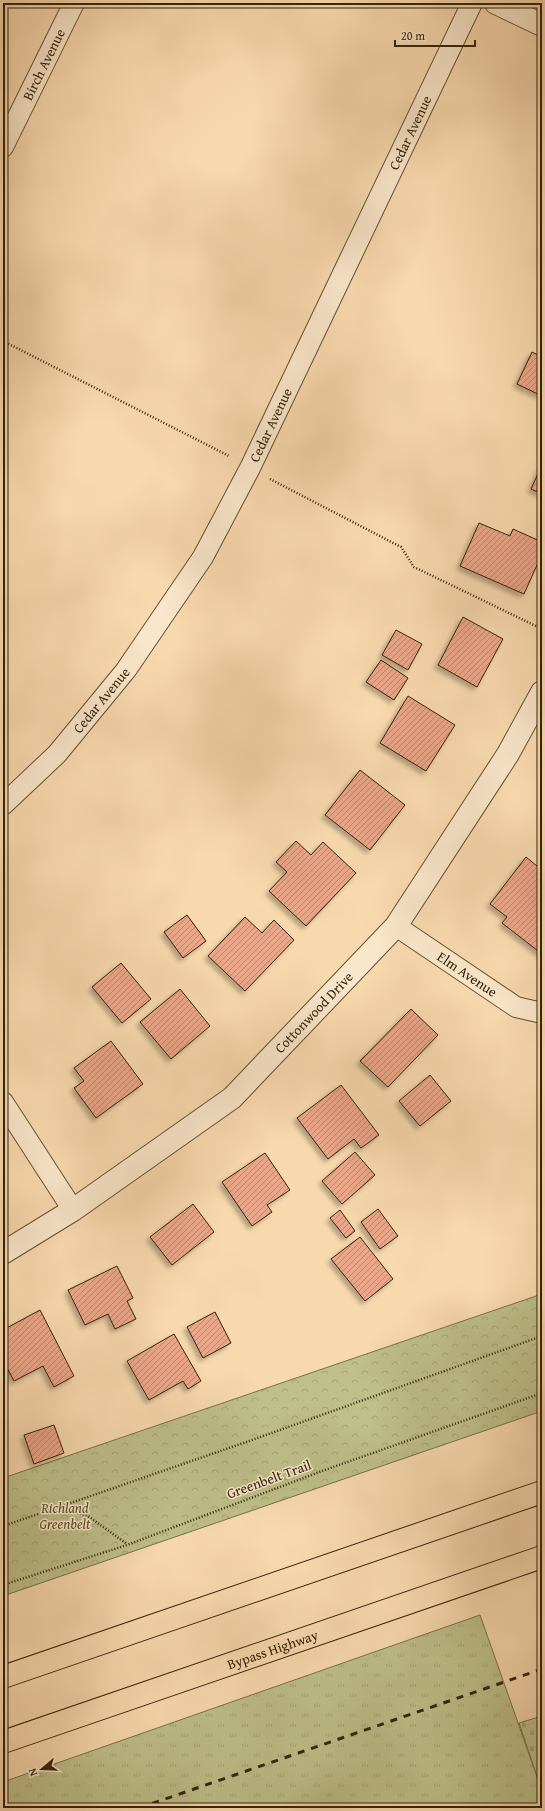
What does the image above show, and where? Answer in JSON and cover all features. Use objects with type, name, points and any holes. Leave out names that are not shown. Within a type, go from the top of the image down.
[{"type":"highway","points":[[3,1678],[542,1492]]},
{"type":"highway","name":"Bypass Highway","points":[[3,1742],[542,1556]]},
{"type":"street","name":"Birch Avenue","points":[[3,147],[74,3]]},
{"type":"street","name":"Cedar Avenue","points":[[3,805],[57,754],[126,670],[203,557],[250,468],[472,3]]},
{"type":"street","points":[[496,3],[542,25]]},
{"type":"street","name":"Cottonwood Drive","points":[[3,1253],[74,1210],[232,1098],[396,926],[508,754],[542,692]]},
{"type":"street","name":"Elm Avenue","points":[[396,926],[516,1006],[542,1013]]},
{"type":"street","points":[[3,1102],[74,1210]]},
{"type":"path","points":[[3,341],[231,457]]},
{"type":"path","points":[[270,479],[401,547],[414,567],[542,629]]},
{"type":"path","points":[[3,1526],[252,1440],[542,1336]]},
{"type":"path","name":"Greenbelt Trail","points":[[3,1584],[127,1545],[322,1470],[542,1393]]},
{"type":"path","points":[[59,1506],[88,1516],[127,1545]]},
{"type":"green space","name":"Richland Greenbelt","points":[[542,1294],[542,1411],[3,1596],[3,1478]]},
{"type":"green space","points":[[480,1615],[542,1791],[542,1808],[3,1808],[3,1782]]},
{"type":"green space","points":[[542,1716],[542,1791],[519,1723]]},
{"type":"building","points":[[532,352],[542,357],[542,396],[517,384]]},
{"type":"building","points":[[542,465],[542,494],[531,489]]},
{"type":"building","points":[[479,523],[510,536],[513,529],[542,542],[542,554],[524,594],[460,566]]},
{"type":"building","points":[[463,617],[503,639],[477,687],[438,665]]},
{"type":"building","points":[[396,630],[422,644],[408,670],[382,655]]},
{"type":"building","points":[[381,660],[408,678],[394,700],[366,682]]},
{"type":"building","points":[[408,696],[455,725],[426,771],[380,743]]},
{"type":"building","points":[[360,770],[405,805],[370,850],[325,815]]},
{"type":"building","points":[[296,841],[311,855],[323,842],[356,873],[306,926],[269,891],[287,872],[276,862]]},
{"type":"building","points":[[526,857],[542,870],[542,954],[502,923],[507,917],[490,904]]},
{"type":"building","points":[[187,915],[206,941],[183,958],[164,932]]},
{"type":"building","points":[[245,917],[262,933],[274,920],[294,940],[245,991],[208,956]]},
{"type":"building","points":[[121,963],[151,999],[122,1023],[92,987]]},
{"type":"building","points":[[180,989],[210,1026],[171,1059],[140,1022]]},
{"type":"building","points":[[411,1009],[438,1035],[388,1087],[360,1061]]},
{"type":"building","points":[[111,1041],[143,1084],[96,1118],[74,1088],[84,1081],[74,1068]]},
{"type":"building","points":[[430,1075],[451,1101],[420,1126],[399,1101]]},
{"type":"building","points":[[341,1085],[379,1135],[361,1148],[354,1139],[328,1159],[297,1118]]},
{"type":"building","points":[[355,1152],[375,1175],[342,1204],[322,1181]]},
{"type":"building","points":[[265,1153],[290,1190],[267,1205],[272,1212],[252,1226],[222,1182]]},
{"type":"building","points":[[193,1204],[214,1232],[172,1265],[150,1237]]},
{"type":"building","points":[[378,1209],[398,1236],[380,1249],[361,1222]]},
{"type":"building","points":[[340,1210],[355,1231],[346,1238],[330,1218]]},
{"type":"building","points":[[360,1237],[393,1279],[365,1301],[331,1259]]},
{"type":"building","points":[[117,1266],[133,1298],[127,1301],[136,1319],[115,1329],[108,1314],[85,1325],[68,1290]]},
{"type":"building","points":[[40,1310],[74,1376],[54,1387],[43,1366],[14,1381],[3,1360],[3,1330]]},
{"type":"building","points":[[215,1312],[231,1343],[203,1358],[187,1327]]},
{"type":"building","points":[[174,1334],[201,1381],[188,1389],[183,1381],[149,1400],[127,1361]]},
{"type":"building","points":[[54,1425],[64,1453],[34,1464],[24,1435]]},
{"type":"railway","points":[[139,1808],[542,1669]]}]
